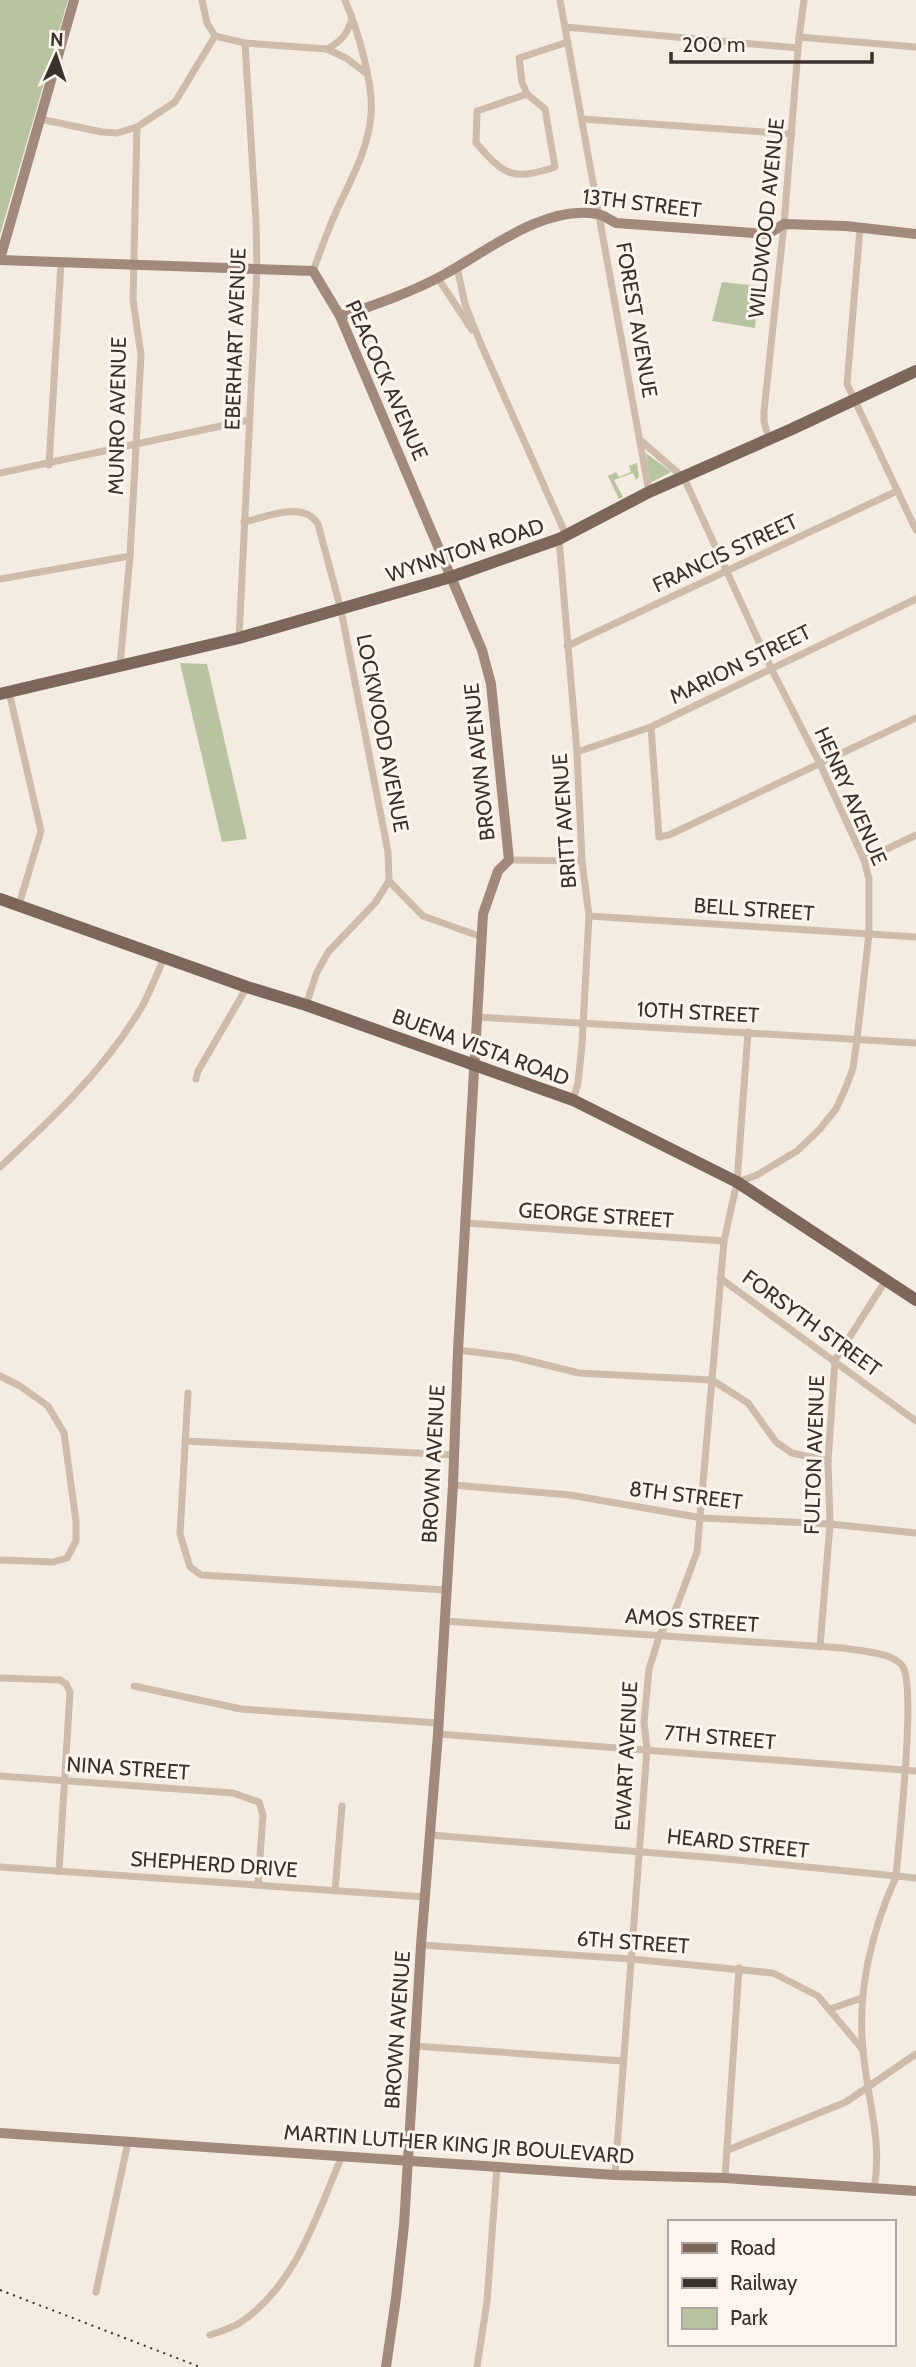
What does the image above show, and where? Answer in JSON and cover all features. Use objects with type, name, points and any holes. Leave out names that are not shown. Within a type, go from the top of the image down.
[{"type":"main road","name":"WYNNTON ROAD","points":[[4,693],[239,638],[451,577],[563,537],[649,492],[916,370]]},
{"type":"main road","name":"BUENA VISTA ROAD","points":[[0,899],[573,1100],[737,1182],[916,1300]]},
{"type":"street","points":[[74,0],[0,259],[313,271],[366,143],[371,117],[372,100],[353,18],[345,0]]},
{"type":"street","points":[[202,0],[207,23],[215,36],[245,43],[327,48],[366,73]]},
{"type":"street","name":"FOREST AVENUE","points":[[560,0],[649,492]]},
{"type":"street","name":"WILDWOOD AVENUE","points":[[769,439],[764,411],[804,0]]},
{"type":"street","points":[[327,48],[341,41],[353,18]]},
{"type":"street","points":[[565,27],[798,48]]},
{"type":"street","points":[[40,119],[102,132],[117,133],[137,127],[175,102],[215,36]]},
{"type":"street","points":[[799,37],[916,47]]},
{"type":"street","points":[[527,94],[477,111],[476,143],[505,172],[516,175],[534,174],[555,167],[545,109],[527,94],[522,82],[519,58],[568,42]]},
{"type":"street","name":"EBERHART AVENUE","points":[[239,638],[257,270],[245,43]]},
{"type":"street","points":[[582,119],[792,134]]},
{"type":"street","name":"MUNRO AVENUE","points":[[120,664],[130,556],[141,355],[133,300],[137,127]]},
{"type":"street","name":"13TH STREET","points":[[340,316],[438,278],[490,246],[552,218],[579,212],[600,214],[616,223],[768,234],[784,224],[916,234]]},
{"type":"street","points":[[860,228],[847,384],[916,530]]},
{"type":"street","points":[[50,465],[61,263]]},
{"type":"street","points":[[457,267],[465,304],[480,342]]},
{"type":"street","name":"PEACOCK AVENUE","points":[[313,271],[340,316],[451,577]]},
{"type":"street","points":[[438,278],[480,342]]},
{"type":"street","name":"BRITT AVENUE","points":[[480,342],[563,537],[582,861],[589,916],[578,1083],[573,1100]]},
{"type":"street","points":[[0,473],[50,465],[249,420]]},
{"type":"street","points":[[640,440],[684,478]]},
{"type":"street","name":"HENRY AVENUE","points":[[684,478],[771,668],[820,764],[864,860],[869,879],[869,934],[853,1068],[846,1087],[836,1109],[797,1151],[757,1175],[737,1182]]},
{"type":"street","name":"FRANCIS STREET","points":[[568,646],[897,491]]},
{"type":"street","name":"LOCKWOOD AVENUE","points":[[244,522],[296,511],[313,516],[318,524],[341,610],[388,852],[388,881]]},
{"type":"street","points":[[0,579],[130,556]]},
{"type":"street","name":"BROWN AVENUE","points":[[386,2367],[397,2298],[438,1729],[483,914],[498,871],[509,860],[491,684],[482,650],[451,577]]},
{"type":"street","name":"MARION STREET","points":[[577,752],[651,727],[916,599]]},
{"type":"street","points":[[4,693],[41,831],[19,905]]},
{"type":"street","points":[[651,727],[659,837],[669,835],[916,718]]},
{"type":"street","points":[[864,860],[916,835]]},
{"type":"street","points":[[509,860],[582,861]]},
{"type":"street","points":[[306,1005],[317,972],[329,951],[375,903],[388,881],[423,916],[482,937]]},
{"type":"street","name":"BELL STREET","points":[[589,916],[916,937]]},
{"type":"street","points":[[0,1167],[55,1116],[97,1071],[141,1009],[165,956]]},
{"type":"street","points":[[196,1079],[247,986]]},
{"type":"street","name":"10TH STREET","points":[[478,1017],[916,1043]]},
{"type":"street","name":"EWART AVENUE","points":[[615,2175],[647,1749],[645,1698],[649,1669],[660,1634],[675,1611],[697,1552],[702,1518],[720,1278],[724,1241],[737,1182],[748,1032]]},
{"type":"street","name":"GEORGE STREET","points":[[466,1223],[724,1241]]},
{"type":"street","name":"FORSYTH STREET","points":[[720,1278],[916,1421]]},
{"type":"street","name":"FULTON AVENUE","points":[[820,1647],[830,1524],[828,1461],[835,1360],[887,1280]]},
{"type":"street","points":[[458,1350],[513,1357],[579,1373],[712,1380],[748,1403],[776,1442],[792,1453],[828,1461]]},
{"type":"street","points":[[0,1376],[20,1386],[48,1406],[64,1433],[76,1521],[76,1541],[67,1558],[53,1562],[0,1560]]},
{"type":"street","points":[[188,1392],[180,1534],[190,1567],[201,1574],[446,1591]]},
{"type":"street","points":[[185,1441],[454,1455]]},
{"type":"street","name":"8TH STREET","points":[[453,1485],[570,1495],[702,1518],[830,1524],[916,1533]]},
{"type":"street","name":"AMOS STREET","points":[[445,1621],[820,1647],[889,1656],[903,1665],[908,1681],[910,1710],[896,1877],[875,1933],[862,1998],[863,2050],[877,2138],[878,2168],[874,2189]]},
{"type":"street","points":[[0,1678],[60,1680],[70,1692],[59,1871]]},
{"type":"street","name":"7TH STREET","points":[[134,1686],[241,1709],[647,1749],[916,1771]]},
{"type":"street","name":"NINA STREET","points":[[0,1776],[233,1793],[259,1802],[263,1815],[258,1885]]},
{"type":"street","points":[[335,1891],[342,1806]]},
{"type":"street","name":"HEARD STREET","points":[[430,1835],[639,1851],[916,1878]]},
{"type":"street","name":"SHEPHERD DRIVE","points":[[0,1867],[425,1897]]},
{"type":"street","name":"6TH STREET","points":[[421,1945],[631,1959],[773,1973],[818,1996],[863,2050]]},
{"type":"street","points":[[725,2178],[739,1968]]},
{"type":"street","points":[[830,2009],[862,1998]]},
{"type":"street","points":[[415,2046],[623,2061]]},
{"type":"street","points":[[728,2150],[846,2102],[916,2054]]},
{"type":"street","name":"MARTIN LUTHER KING JR BOULEVARD","points":[[0,2133],[408,2162],[916,2191]]},
{"type":"street","points":[[96,2292],[128,2142]]},
{"type":"street","points":[[210,2335],[243,2321],[283,2281],[302,2250],[342,2156]]},
{"type":"street","points":[[477,2367],[487,2302],[497,2167]]},
{"type":"green space","points":[[0,0],[68,0],[0,235]]},
{"type":"green space","points":[[722,282],[759,286],[755,328],[712,321]]},
{"type":"green space","points":[[646,453],[671,472],[650,483]]},
{"type":"green space","points":[[637,463],[639,477],[636,480],[633,473],[614,480],[623,497],[619,499],[608,476],[616,472],[619,477],[631,472],[629,466]]},
{"type":"green space","points":[[180,663],[207,664],[247,839],[222,842]]},
{"type":"railway","points":[[0,2290],[200,2367]]}]
